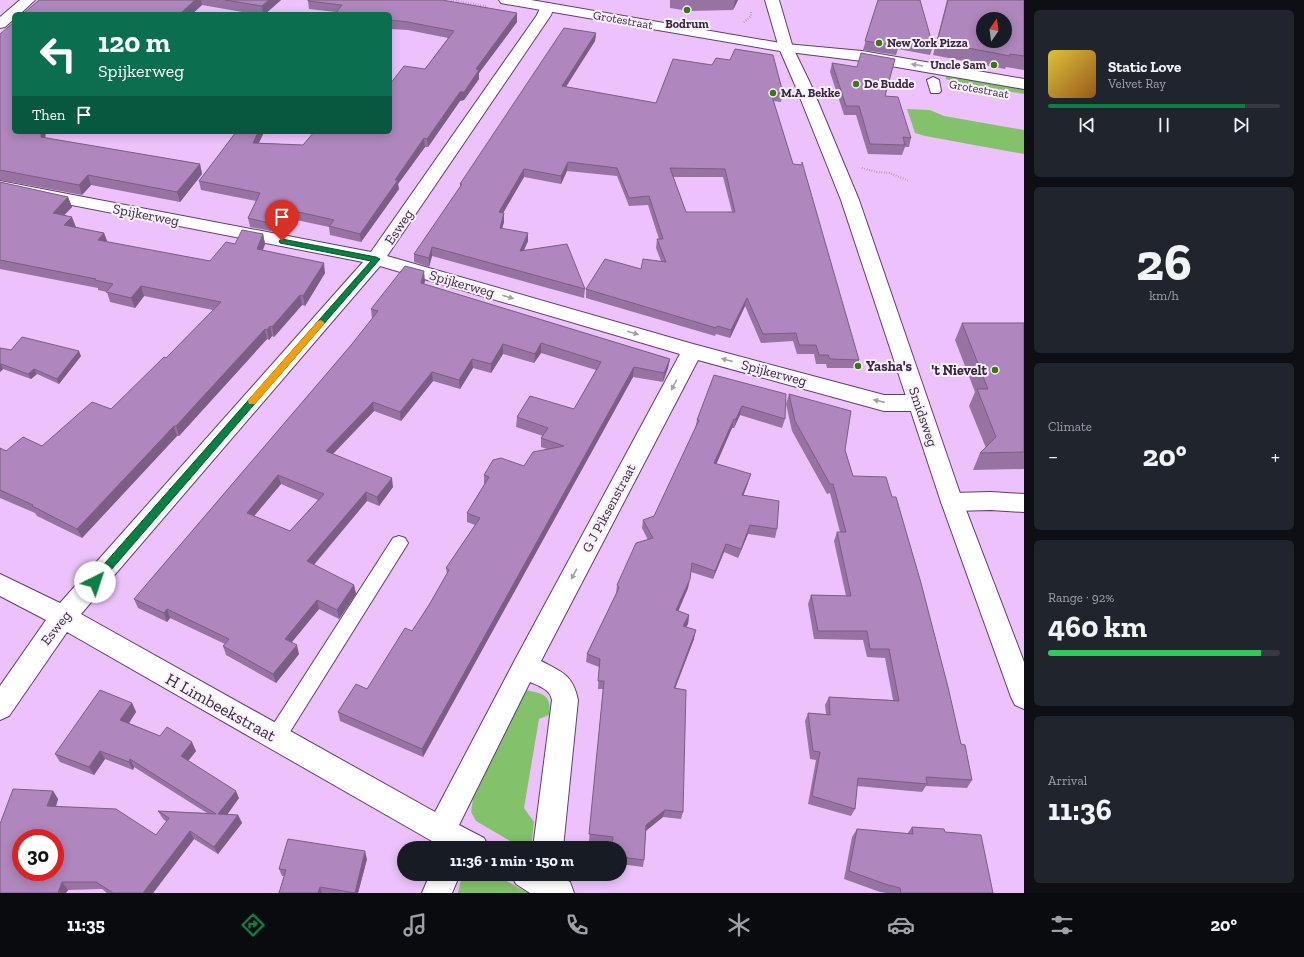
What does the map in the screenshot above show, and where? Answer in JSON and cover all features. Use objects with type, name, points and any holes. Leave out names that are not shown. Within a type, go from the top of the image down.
[{"type":"street","points":[[14,12],[28,0]]},
{"type":"street","name":"Grotestraat","points":[[506,0],[811,52],[844,64],[1024,97]]},
{"type":"street","name":"Smidsweg","points":[[772,0],[786,48],[834,160],[870,255],[886,309],[952,502],[1024,698]]},
{"type":"street","name":"Esweg","points":[[0,708],[63,617],[376,259],[539,21],[547,7]]},
{"type":"street","points":[[0,24],[12,14]]},
{"type":"street","name":"Grotestraat","points":[[934,80],[1024,84]]},
{"type":"street","name":"Spijkerweg","points":[[0,186],[376,259],[692,351],[884,403],[918,403]]},
{"type":"street","name":"G J Piksenstraat","points":[[458,841],[526,666],[692,351]]},
{"type":"street","points":[[952,502],[991,501],[1024,503]]},
{"type":"street","name":"H Limbeekstraat","points":[[0,584],[63,617],[456,841]]},
{"type":"street","points":[[526,666],[556,682],[563,690],[564,700],[549,841]]},
{"type":"street","points":[[437,893],[442,881]]},
{"type":"lane","points":[[276,738],[399,543]]},
{"type":"path","points":[[743,22],[751,16],[751,8]]},
{"type":"path","points":[[834,160],[877,172],[890,173],[909,181]]},
{"type":"green space","points":[[946,74],[1024,86],[1024,94],[952,81],[946,79]]},
{"type":"green space","points":[[907,109],[930,110],[944,116],[1024,130],[1024,154],[915,133]]},
{"type":"green space","points":[[526,690],[545,696],[549,703],[549,715],[539,719],[524,808],[534,822],[532,841],[510,841],[476,821],[471,812],[473,799]]},
{"type":"green space","points":[[461,881],[507,881],[528,893],[458,893]]},
{"type":"building","points":[[39,0],[195,0],[182,12],[25,12]]},
{"type":"building","points":[[225,0],[269,0],[262,6]]},
{"type":"building","points":[[442,0],[517,13],[476,69],[479,70],[464,92],[460,92],[427,139],[424,138],[395,180],[398,180],[360,234],[329,226],[334,220],[276,207],[269,223],[248,218],[260,193],[199,181],[234,134],[257,134],[253,143],[303,145],[312,134],[392,134],[392,81],[404,66],[425,69],[454,31],[392,20],[392,12],[337,12],[342,5],[308,1]]},
{"type":"building","points":[[878,0],[920,0],[933,46],[900,40],[899,46],[865,41]]},
{"type":"building","points":[[948,0],[1024,0],[1024,56],[1010,54],[1010,56],[937,42]]},
{"type":"building","points":[[12,24],[12,134],[41,134],[41,137],[200,164],[177,192],[88,175],[79,185],[0,170],[0,34]]},
{"type":"building","points":[[564,28],[596,33],[562,86],[656,103],[673,59],[712,65],[716,58],[730,60],[735,49],[773,55],[783,93],[771,93],[793,164],[802,165],[802,162],[859,360],[830,359],[828,355],[819,355],[816,345],[799,345],[796,333],[763,334],[747,298],[731,330],[717,326],[716,328],[586,289],[605,259],[641,269],[643,259],[666,262],[657,239],[663,239],[649,196],[629,198],[617,168],[568,162],[561,176],[524,169],[499,212],[504,213],[500,228],[528,233],[520,251],[567,244],[585,289],[432,247],[429,258],[414,254],[462,184],[460,184]],"holes":[[[670,168],[725,169],[735,212],[686,212]]]},
{"type":"building","points":[[861,53],[895,59],[885,96],[898,97],[911,138],[903,137],[905,145],[870,144],[859,106],[846,106],[832,63],[857,67]]},
{"type":"building","points":[[0,182],[68,197],[53,213],[72,217],[64,225],[104,233],[98,240],[210,261],[226,242],[235,244],[242,230],[263,234],[257,249],[324,263],[303,296],[300,295],[272,327],[270,326],[267,330],[265,329],[176,426],[174,426],[77,529],[32,506],[33,505],[0,490],[0,448],[6,451],[23,437],[42,446],[92,402],[111,409],[164,357],[166,358],[221,302],[141,286],[131,298],[106,292],[113,284],[95,280],[96,279],[0,260]]},
{"type":"building","points":[[405,266],[424,271],[421,283],[670,359],[664,373],[634,367],[422,749],[338,712],[356,684],[367,689],[405,628],[412,631],[429,605],[449,570],[446,568],[480,518],[467,513],[489,477],[484,475],[493,460],[501,458],[524,466],[533,452],[564,446],[541,438],[548,428],[517,417],[530,396],[574,409],[601,362],[541,343],[535,354],[503,344],[491,364],[472,359],[459,380],[432,372],[400,412],[373,402],[326,451],[392,478],[377,497],[366,492],[307,561],[354,585],[337,610],[317,600],[285,639],[297,645],[273,674],[223,646],[229,639],[167,609],[164,613],[134,599],[352,344],[378,311],[371,309]],"holes":[[[278,475],[324,494],[290,531],[247,513]]]},
{"type":"building","points":[[962,323],[1024,323],[1024,452],[980,453],[996,437],[977,389],[988,389]]},
{"type":"building","points":[[22,337],[79,351],[57,379],[34,369],[28,374],[0,364],[0,348],[11,350]]},
{"type":"building","points":[[714,375],[786,394],[785,419],[742,406],[736,419],[734,419],[714,463],[751,474],[742,495],[779,501],[777,529],[750,525],[741,549],[726,544],[715,571],[692,563],[690,579],[676,610],[689,615],[683,626],[696,630],[674,688],[686,690],[683,812],[665,810],[646,825],[644,860],[627,858],[627,841],[613,841],[613,837],[589,834],[604,681],[598,681],[600,659],[587,654],[617,592],[619,587],[617,585],[636,543],[653,538],[643,520],[654,516],[699,420],[697,420]]},
{"type":"building","points":[[789,394],[851,411],[845,450],[853,476],[886,477],[892,497],[896,497],[921,583],[961,744],[965,745],[972,780],[926,777],[927,784],[858,778],[855,809],[812,796],[820,752],[813,751],[808,713],[830,715],[829,697],[899,701],[889,649],[870,649],[867,631],[818,631],[811,595],[851,596],[837,532],[846,532],[833,484],[830,484],[795,421]]},
{"type":"building","points":[[100,690],[132,703],[120,720],[160,736],[167,727],[192,742],[181,756],[236,791],[218,814],[238,815],[214,847],[190,831],[143,893],[113,893],[96,882],[62,882],[58,893],[0,893],[0,824],[13,789],[53,791],[47,806],[116,809],[156,835],[169,818],[158,811],[216,814],[130,759],[129,762],[100,751],[89,767],[55,754]]},
{"type":"building","points":[[912,827],[944,829],[945,832],[981,835],[993,893],[901,893],[900,888],[849,871],[857,829],[913,834]]},
{"type":"building","points":[[288,839],[365,851],[355,893],[320,887],[318,893],[279,893],[286,870],[279,869]]},
{"type":"slow traffic","points":[[252,401],[321,323]]},
{"type":"place","name":"Bodrum","points":[[687,10]]},
{"type":"place","name":"New York Pizza","points":[[879,43]]},
{"type":"place","name":"Uncle Sam","points":[[994,65]]},
{"type":"place","name":"De Budde","points":[[856,84]]},
{"type":"place","name":"M.A. Bekke","points":[[773,93]]},
{"type":"place","name":"Yasha's","points":[[858,366]]},
{"type":"place","name":"'t Nievelt","points":[[995,370]]},
{"type":"route","points":[[95,582],[376,259],[282,241]]}]
